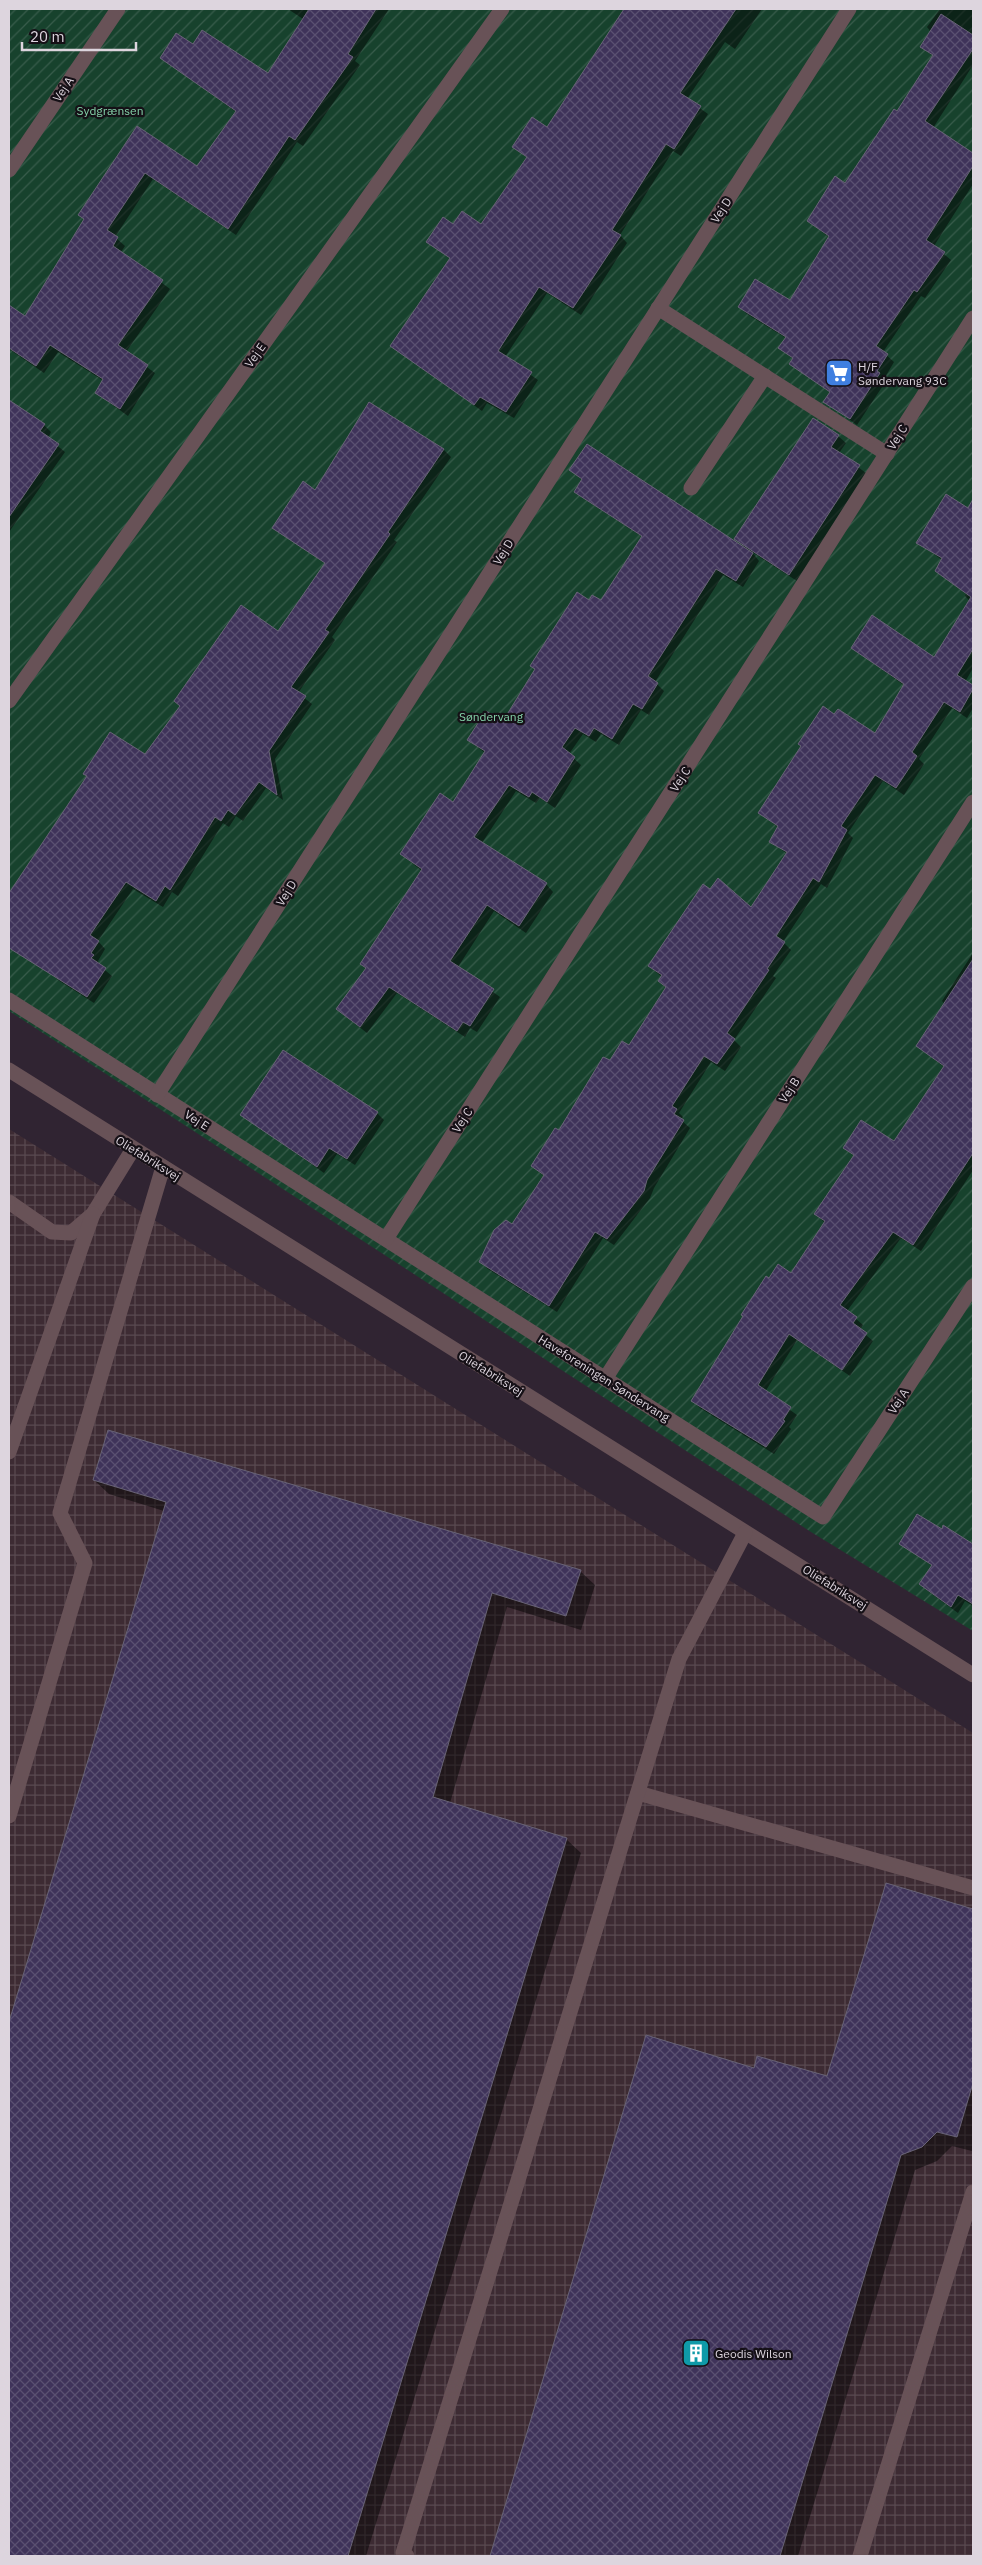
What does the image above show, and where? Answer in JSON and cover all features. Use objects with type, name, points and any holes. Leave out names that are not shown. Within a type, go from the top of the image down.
[{"type":"street","name":"Vej A","points":[[9,170],[118,9]]},
{"type":"street","name":"Vej E","points":[[9,701],[502,9]]},
{"type":"street","name":"Vej D","points":[[157,1095],[849,9]]},
{"type":"street","points":[[658,308],[887,454]]},
{"type":"street","name":"Vej C","points":[[386,1239],[973,318]]},
{"type":"street","points":[[691,488],[765,376]]},
{"type":"street","name":"Vej B","points":[[605,1379],[973,802]]},
{"type":"street","name":"Vej E","points":[[9,1000],[386,1239]]},
{"type":"street","name":"Oliefabriksvej","points":[[9,1070],[973,1675]]},
{"type":"street","points":[[9,1452],[93,1214],[133,1149]]},
{"type":"street","points":[[9,1816],[85,1563],[60,1512],[162,1167]]},
{"type":"street","points":[[9,1202],[52,1232],[71,1233],[93,1214]]},
{"type":"street","name":"Haveforeningen Søndervang","points":[[386,1239],[823,1517]]},
{"type":"street","name":"Vej A","points":[[823,1517],[973,1286]]},
{"type":"street","points":[[407,2556],[403,2553],[679,1659],[745,1532]]},
{"type":"street","points":[[638,1792],[973,1888]]},
{"type":"street","points":[[860,2556],[973,2192]]},
{"type":"shaded area","points":[[9,1129],[973,1733],[973,2556],[9,2556]]},
{"type":"green space","name":"Søndervang","points":[[9,9],[973,9],[973,1631],[811,1532],[9,1011]]},
{"type":"building","points":[[309,9],[376,9],[348,54],[353,57],[295,140],[289,136],[228,229],[145,173],[107,230],[118,237],[113,246],[163,280],[118,345],[148,365],[120,409],[95,393],[103,379],[50,345],[36,366],[9,348],[9,305],[25,316],[84,219],[78,215],[137,126],[197,166],[236,111],[160,58],[176,33],[193,44],[202,30],[268,73]]},
{"type":"building","points":[[624,9],[736,9],[680,93],[701,106],[674,149],[666,144],[612,230],[621,235],[573,308],[539,287],[498,351],[532,372],[506,412],[480,397],[474,405],[390,346],[450,258],[426,242],[443,217],[453,224],[462,211],[481,224],[527,157],[512,147],[532,117],[547,127]]},
{"type":"building","points":[[941,14],[973,35],[973,49],[925,121],[973,153],[973,166],[926,240],[945,252],[917,292],[914,290],[876,346],[888,354],[877,371],[880,373],[850,419],[823,402],[830,392],[789,364],[793,358],[778,348],[786,337],[738,307],[755,279],[790,300],[829,236],[807,221],[835,176],[845,183],[894,109],[897,111],[933,55],[920,47]]},
{"type":"building","points":[[9,400],[45,424],[40,431],[59,444],[9,517]]},
{"type":"building","points":[[369,402],[444,449],[388,532],[390,534],[325,630],[329,632],[291,687],[306,696],[269,751],[277,795],[259,782],[235,815],[228,810],[221,821],[215,817],[170,890],[165,886],[156,901],[126,882],[90,935],[99,941],[91,953],[94,955],[91,958],[106,968],[87,997],[9,948],[9,893],[87,776],[83,774],[110,732],[145,754],[180,706],[174,701],[241,605],[278,631],[325,563],[272,528],[303,481],[315,490]]},
{"type":"building","points":[[813,418],[839,435],[831,447],[860,465],[789,575],[734,539]]},
{"type":"building","points":[[587,444],[753,553],[736,581],[716,569],[648,676],[658,683],[642,709],[633,704],[612,739],[594,728],[589,736],[575,728],[562,747],[575,757],[547,802],[532,792],[529,797],[509,785],[474,837],[547,883],[519,926],[487,905],[450,961],[494,989],[470,1026],[463,1022],[457,1031],[389,987],[360,1027],[336,1009],[366,968],[360,964],[422,869],[400,854],[440,793],[453,802],[485,751],[467,740],[486,711],[503,721],[535,669],[530,666],[577,592],[589,600],[592,595],[601,600],[642,536],[574,492],[582,479],[569,470]]},
{"type":"building","points":[[946,494],[968,508],[973,499],[973,649],[957,675],[973,685],[973,689],[960,712],[944,702],[912,752],[917,756],[896,788],[875,775],[841,826],[847,830],[819,882],[813,878],[776,936],[785,942],[767,969],[769,970],[727,1033],[735,1039],[717,1064],[704,1056],[672,1106],[677,1109],[674,1114],[684,1120],[647,1180],[644,1191],[607,1239],[595,1232],[549,1306],[479,1262],[494,1230],[506,1220],[512,1224],[544,1175],[531,1166],[555,1128],[559,1130],[603,1057],[610,1060],[622,1041],[629,1045],[666,987],[658,981],[662,975],[648,966],[703,884],[710,889],[718,878],[751,907],[787,852],[769,842],[778,826],[758,813],[801,746],[798,744],[823,706],[834,714],[838,709],[875,733],[904,684],[851,648],[872,615],[934,657],[971,597],[935,571],[942,558],[916,543]]},
{"type":"building","points":[[973,959],[973,1153],[913,1245],[893,1232],[840,1305],[857,1317],[853,1323],[867,1333],[842,1370],[789,1334],[758,1385],[791,1407],[783,1420],[785,1421],[766,1447],[691,1401],[766,1276],[769,1278],[778,1264],[791,1273],[825,1221],[814,1214],[854,1155],[843,1148],[861,1120],[894,1141],[944,1066],[916,1046]]},
{"type":"building","points":[[283,1050],[378,1112],[347,1159],[329,1148],[317,1167],[240,1115]]},
{"type":"building","points":[[108,1430],[581,1570],[566,1616],[492,1593],[433,1797],[567,1838],[348,2556],[9,2556],[9,2022],[166,1502],[93,1480]]},
{"type":"building","points":[[917,1514],[942,1529],[943,1525],[973,1544],[973,1604],[958,1595],[951,1607],[919,1584],[932,1565],[899,1544]]},
{"type":"building","name":"Geodis Wilson","points":[[886,1883],[973,1909],[973,2083],[957,2137],[937,2132],[922,2147],[901,2155],[780,2556],[490,2556],[646,2035],[754,2068],[757,2056],[827,2076]]},
{"type":"place","name":"H/F Søndervang 93C","points":[[839,373]]},
{"type":"place","name":"Geodis Wilson","points":[[696,2353]]},
{"type":"park label","name":"Sydgrænsen","points":[[110,110]]}]
